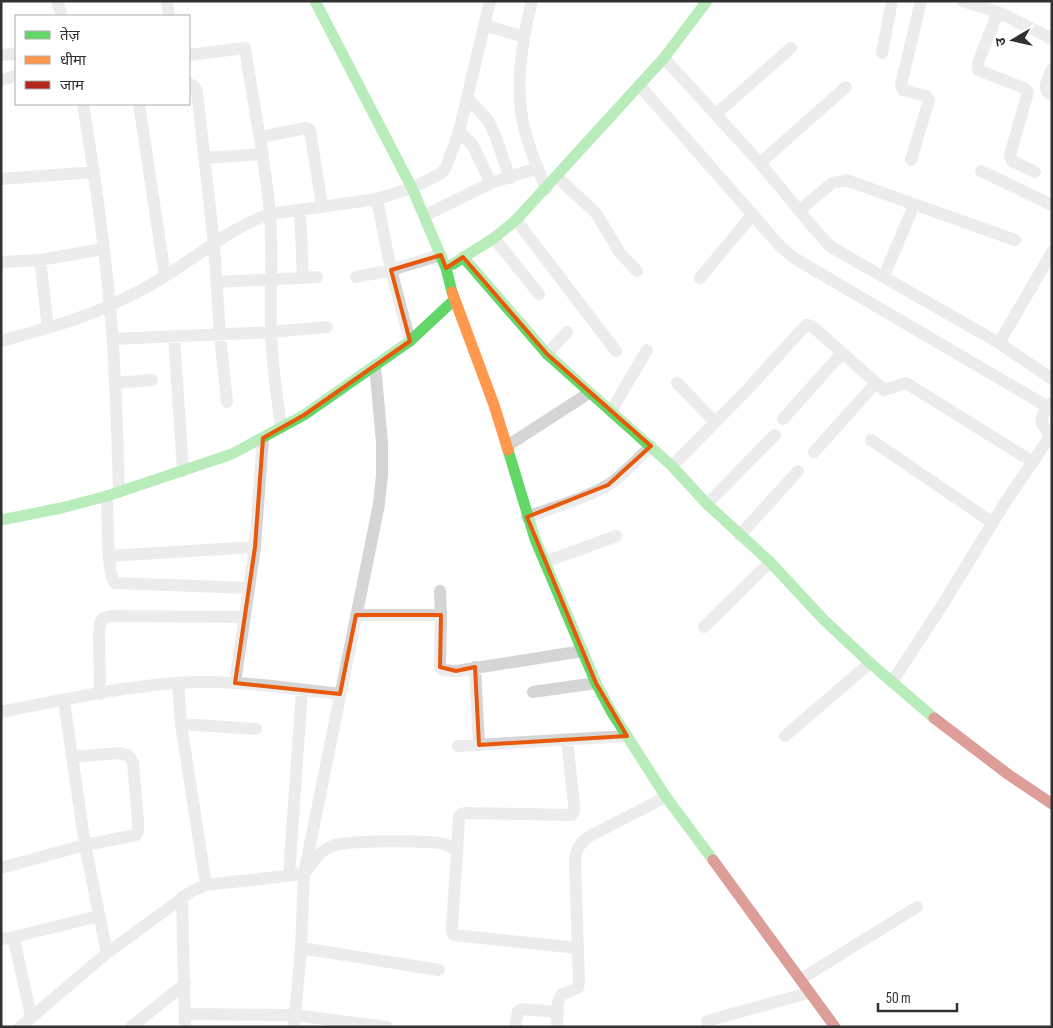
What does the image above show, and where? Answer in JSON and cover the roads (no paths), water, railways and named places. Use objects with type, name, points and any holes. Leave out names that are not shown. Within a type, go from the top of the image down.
[{"type":"street","points":[[57,1],[62,15]]},
{"type":"street","points":[[167,1],[169,15]]},
{"type":"street","points":[[315,1],[412,188],[446,268],[454,300],[494,406],[527,517],[596,683],[666,797],[835,1027]]},
{"type":"street","points":[[1,341],[48,328],[110,306],[165,276],[241,226],[254,220],[270,214],[377,199],[412,188],[442,173],[459,132],[490,1]]},
{"type":"street","points":[[532,1],[524,37],[520,99],[525,131],[546,189]]},
{"type":"street","points":[[446,268],[494,238],[516,220],[664,58],[707,1]]},
{"type":"street","points":[[882,53],[892,1]]},
{"type":"street","points":[[911,160],[929,98],[902,90],[901,85],[921,1]]},
{"type":"street","points":[[962,1],[998,12],[1052,39]]},
{"type":"street","points":[[998,12],[978,63],[978,70],[981,73],[1024,88],[1028,92],[1010,155],[1012,161],[1035,172]]},
{"type":"street","points":[[484,25],[524,37]]},
{"type":"street","points":[[190,55],[245,48],[251,90],[261,137],[270,214],[271,332],[281,427]]},
{"type":"street","points":[[716,114],[791,48]]},
{"type":"street","points":[[1,56],[15,54]]},
{"type":"street","points":[[664,58],[760,163],[816,232],[831,247],[999,343],[1052,379]]},
{"type":"street","points":[[1052,69],[1045,84],[1046,92],[1052,95]]},
{"type":"street","points":[[1,80],[15,76]]},
{"type":"street","points":[[190,84],[194,86],[197,92],[214,244],[220,335],[228,402]]},
{"type":"street","points":[[639,85],[780,246],[806,266],[1050,405],[1042,415],[1042,424],[1044,429],[1051,435],[992,523],[943,604],[892,682]]},
{"type":"street","points":[[760,163],[846,87]]},
{"type":"street","points":[[468,99],[488,120],[496,135],[510,178]]},
{"type":"street","points":[[83,105],[104,249],[113,339],[115,382],[113,494],[109,556],[112,576],[115,583],[249,588]]},
{"type":"street","points":[[139,105],[165,276]]},
{"type":"street","points":[[261,137],[306,128],[310,130],[322,206]]},
{"type":"street","points":[[459,132],[472,144],[491,183]]},
{"type":"street","points":[[204,158],[263,154]]},
{"type":"street","points":[[424,216],[491,183],[538,168]]},
{"type":"street","points":[[981,171],[1052,205]]},
{"type":"street","points":[[1,179],[94,172]]},
{"type":"street","points":[[557,177],[596,213],[620,253],[637,272]]},
{"type":"street","points":[[800,210],[832,183],[839,180],[855,182],[914,205],[1015,240]]},
{"type":"street","points":[[377,199],[391,270],[410,341]]},
{"type":"street","points":[[884,276],[914,205]]},
{"type":"street","points":[[300,210],[303,278]]},
{"type":"street","points":[[700,278],[753,214]]},
{"type":"street","points":[[516,220],[616,351]]},
{"type":"street","points":[[494,238],[539,294]]},
{"type":"street","points":[[1,262],[40,260],[104,249]]},
{"type":"street","points":[[999,343],[1052,252]]},
{"type":"street","points":[[356,277],[391,270],[440,255]]},
{"type":"street","points":[[463,257],[547,354],[672,466],[707,504],[770,562],[824,620],[870,663],[963,742],[1052,804]]},
{"type":"street","points":[[40,260],[48,328]]},
{"type":"street","points":[[217,282],[317,277]]},
{"type":"street","points":[[1,520],[61,508],[113,494],[232,454],[304,415],[410,341],[454,300]]},
{"type":"street","points":[[672,466],[748,389],[806,325],[812,326],[884,390],[906,383],[1033,462]]},
{"type":"street","points":[[113,339],[220,335],[326,327]]},
{"type":"street","points":[[547,354],[567,332]]},
{"type":"street","points":[[174,336],[183,471]]},
{"type":"street","points":[[610,411],[647,350]]},
{"type":"street","points":[[783,419],[842,353]]},
{"type":"street","points":[[294,1021],[301,948],[304,874],[379,504],[382,475],[382,443],[374,365]]},
{"type":"street","points":[[115,382],[152,380]]},
{"type":"street","points":[[677,383],[715,422]]},
{"type":"street","points":[[814,452],[876,383]]},
{"type":"street","points":[[507,446],[589,393]]},
{"type":"street","points":[[707,504],[775,435]]},
{"type":"street","points":[[235,683],[255,547],[263,438]]},
{"type":"street","points":[[871,440],[992,523]]},
{"type":"street","points":[[527,517],[595,492],[608,485],[621,475],[650,446]]},
{"type":"street","points":[[740,536],[798,471]]},
{"type":"street","points":[[545,562],[616,536]]},
{"type":"street","points":[[109,556],[255,547]]},
{"type":"street","points":[[704,627],[770,562]]},
{"type":"street","points":[[440,591],[440,667],[443,670],[456,671],[584,651]]},
{"type":"street","points":[[356,615],[441,614]]},
{"type":"street","points":[[100,694],[98,632],[103,618],[112,616],[245,617]]},
{"type":"street","points":[[784,736],[870,663]]},
{"type":"street","points":[[475,667],[479,745]]},
{"type":"street","points":[[1,712],[132,688],[178,683],[235,683],[340,694]]},
{"type":"street","points":[[178,683],[181,724],[206,885]]},
{"type":"street","points":[[533,692],[596,683]]},
{"type":"street","points":[[290,875],[302,690]]},
{"type":"street","points":[[64,700],[85,845],[108,953]]},
{"type":"street","points":[[181,724],[256,730]]},
{"type":"street","points":[[458,746],[628,736]]},
{"type":"street","points":[[567,740],[574,805],[572,815],[466,813],[461,814],[459,817],[452,931],[454,935],[578,948]]},
{"type":"street","points":[[1,868],[85,845],[136,835],[138,822],[133,763],[130,757],[126,754],[72,757]]},
{"type":"street","points":[[557,1027],[560,995],[578,988],[576,850],[588,837],[666,797]]},
{"type":"street","points":[[20,1027],[108,953],[182,897],[206,885],[304,874],[320,852],[331,846],[346,843],[405,842],[445,844],[453,848],[457,853]]},
{"type":"street","points":[[182,897],[185,1020],[294,1021],[387,1027]]},
{"type":"street","points":[[801,979],[917,907]]},
{"type":"street","points":[[6,938],[99,916]]},
{"type":"street","points":[[6,938],[15,944],[31,1016]]},
{"type":"street","points":[[301,948],[439,970]]},
{"type":"street","points":[[131,1027],[185,984]]},
{"type":"street","points":[[707,1021],[808,992]]},
{"type":"street","points":[[515,1027],[518,1011],[522,1009],[558,1012]]}]
